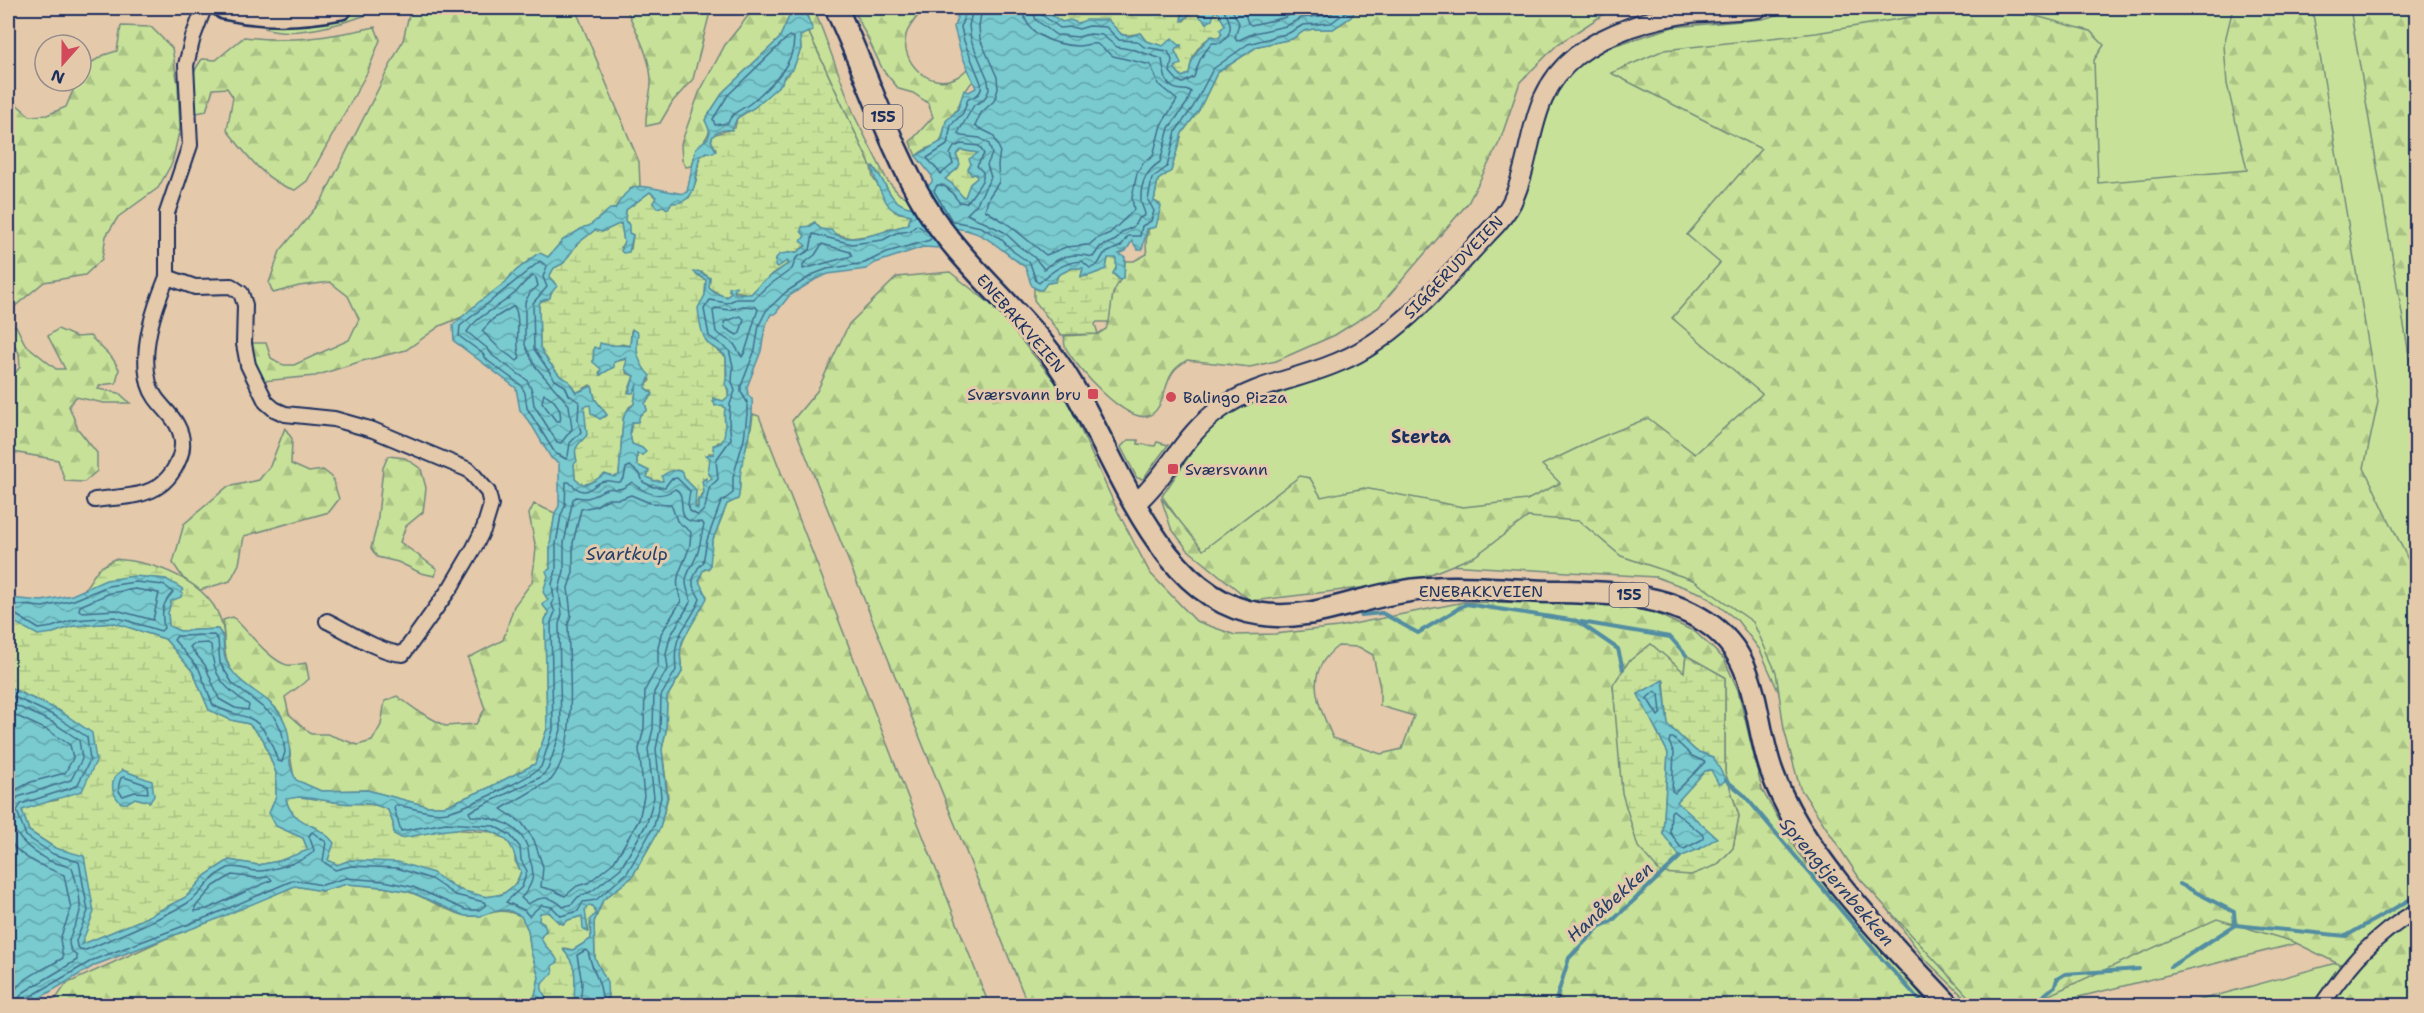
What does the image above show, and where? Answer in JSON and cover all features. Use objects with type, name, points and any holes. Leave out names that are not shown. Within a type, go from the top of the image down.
[{"type":"main road","points":[[224,8],[279,15],[305,14],[341,8]]},
{"type":"main road","name":"ENEBAKKVEIEN","points":[[836,8],[904,166],[941,228],[1065,372],[1083,400],[1136,503],[1170,556],[1195,584],[1229,605],[1259,614],[1304,614],[1385,594],[1445,588],[1618,594],[1654,599],[1694,615],[1720,634],[1742,659],[1755,699],[1771,770],[1784,801],[1804,833],[1855,900],[1948,1005]]},
{"type":"main road","name":"SIGGERUDVEIEN","points":[[1136,503],[1153,486],[1192,433],[1218,410],[1249,392],[1351,357],[1389,332],[1421,303],[1491,230],[1507,210],[1515,194],[1540,103],[1558,74],[1576,56],[1611,36],[1675,16],[1758,8]]},
{"type":"street","points":[[95,500],[146,494],[158,489],[174,473],[183,450],[181,432],[175,421],[159,405],[149,384],[147,353],[152,313],[167,277],[166,213],[190,145],[186,65],[204,8]]},
{"type":"street","points":[[167,277],[195,287],[231,286],[241,293],[245,305],[244,344],[248,364],[266,402],[274,409],[285,414],[334,419],[373,430],[469,470],[488,492],[491,505],[484,528],[474,548],[451,588],[403,654],[383,649],[327,621]]},
{"type":"street","points":[[2321,1005],[2351,963],[2372,941],[2392,925],[2416,911]]},
{"type":"green space","points":[[364,8],[384,8],[341,23],[309,30],[278,31],[265,28],[265,26],[340,15]]},
{"type":"green space","points":[[426,8],[575,8],[639,162],[640,186],[630,189],[615,208],[595,223],[563,240],[548,257],[537,254],[462,317],[440,326],[406,350],[315,376],[252,382],[247,367],[253,343],[266,343],[271,358],[283,365],[294,365],[349,340],[359,319],[348,296],[330,282],[299,286],[273,293],[269,283],[280,251],[322,200],[403,40],[409,15]]},
{"type":"green space","points":[[626,8],[708,8],[709,16],[693,79],[673,101],[660,123],[646,126],[651,74],[646,54]]},
{"type":"green space","points":[[793,8],[779,39],[724,91],[705,120],[710,129],[708,134],[695,154],[691,166],[686,167],[682,160],[681,144],[699,93],[725,45],[752,11]]},
{"type":"green space","points":[[803,8],[814,8],[855,117],[887,180],[900,195],[911,198],[912,207],[906,207],[894,200],[874,167],[871,167],[809,33],[811,32],[807,12]]},
{"type":"green space","points":[[853,8],[924,8],[911,24],[906,35],[905,45],[912,64],[919,72],[937,80],[957,77],[968,68],[973,81],[965,91],[955,112],[946,121],[939,143],[916,156],[910,142],[933,117],[928,103],[913,93],[899,89],[883,70]]},
{"type":"green space","points":[[1045,8],[1179,8],[1176,9],[1182,12],[1181,20],[1184,21],[1195,8],[1200,9],[1199,14],[1217,11],[1225,25],[1219,38],[1213,36],[1199,47],[1191,62],[1189,74],[1182,77],[1175,69],[1179,59],[1175,51],[1176,48],[1181,47],[1172,40],[1163,46],[1146,41],[1140,33],[1125,35],[1108,20],[1062,22],[1048,13]]},
{"type":"green space","points":[[1357,8],[1623,8],[1604,14],[1558,44],[1520,82],[1500,141],[1468,203],[1378,308],[1335,335],[1276,361],[1250,367],[1187,360],[1173,372],[1160,405],[1152,414],[1142,416],[1130,413],[1090,380],[1070,355],[1065,346],[1064,336],[1098,334],[1106,329],[1115,287],[1124,277],[1125,261],[1134,261],[1147,254],[1147,234],[1160,204],[1154,201],[1158,180],[1171,171],[1182,133],[1199,110],[1217,73],[1258,46],[1292,39],[1304,31],[1333,29],[1351,17]]},
{"type":"green space","points":[[1801,8],[2416,8],[2416,777],[2384,922],[2046,1005],[1972,1005],[1923,957],[1815,809],[1789,748],[1779,693],[1760,650],[1737,620],[1703,594],[1656,577],[1430,564],[1207,561],[1162,496],[1208,428],[1255,396],[1317,380],[1375,352],[1472,265],[1513,214],[1553,93],[1573,69],[1606,48],[1673,27],[1763,19]]},
{"type":"green space","points":[[1963,8],[2007,8],[2090,31],[2104,45],[2094,60],[2098,183],[2247,170],[2227,84],[2224,45],[2233,8],[2312,8],[2378,402],[2364,468],[2416,576],[2416,1005],[2330,1005],[2355,972],[2294,942],[2217,919],[2027,1005],[1976,1005],[1860,879],[1800,788],[1784,729],[1776,672],[1753,622],[1693,580],[1621,556],[1579,521],[1528,517],[1475,556],[1411,582],[1251,601],[1187,549],[1171,528],[1161,498],[1203,550],[1300,476],[1310,478],[1321,497],[1364,488],[1463,507],[1527,500],[1560,483],[1542,465],[1596,439],[1648,418],[1695,454],[1762,394],[1672,318],[1720,263],[1687,235],[1761,149],[1611,73],[1664,50],[1816,33]]},
{"type":"green space","points":[[2350,8],[2416,8],[2416,396]]},
{"type":"green space","points":[[121,26],[151,27],[172,48],[178,85],[180,128],[172,163],[158,188],[118,217],[106,236],[102,259],[85,275],[44,282],[8,312],[8,97],[30,116],[47,115],[66,107],[72,93],[93,93],[93,62],[117,51]]},
{"type":"green space","points":[[375,27],[380,40],[368,71],[307,181],[295,190],[265,174],[227,130],[233,97],[227,88],[213,89],[206,111],[197,113],[193,105],[190,91],[191,79],[202,59],[216,60],[244,37],[310,38]]},
{"type":"green space","points":[[809,33],[871,167],[873,178],[895,212],[911,215],[908,225],[887,230],[881,234],[851,238],[822,230],[814,222],[802,232],[805,236],[802,240],[806,245],[797,252],[789,252],[785,262],[789,262],[788,264],[771,275],[751,294],[728,290],[731,292],[729,296],[722,296],[709,288],[710,278],[702,272],[696,274],[706,280],[705,295],[699,313],[710,345],[726,357],[728,395],[723,401],[713,398],[713,402],[725,408],[725,438],[724,442],[718,442],[713,449],[715,453],[709,453],[712,478],[706,483],[703,479],[704,492],[697,502],[698,509],[694,504],[696,490],[684,478],[683,472],[677,470],[668,473],[663,481],[654,481],[647,477],[649,471],[637,465],[637,454],[642,455],[642,448],[632,444],[629,433],[632,422],[636,422],[647,410],[645,403],[652,396],[652,392],[645,388],[650,380],[639,361],[631,330],[630,346],[622,344],[615,347],[600,346],[598,350],[594,348],[593,362],[602,369],[599,373],[601,375],[604,371],[611,369],[614,362],[627,359],[626,373],[634,376],[628,392],[637,383],[634,404],[629,407],[623,419],[619,476],[605,475],[583,484],[575,479],[574,464],[575,446],[586,431],[584,406],[590,405],[605,417],[607,415],[595,399],[590,385],[576,393],[569,381],[560,376],[548,361],[540,347],[539,304],[548,299],[556,284],[549,277],[554,268],[562,264],[577,244],[595,230],[602,232],[621,223],[624,242],[621,247],[631,249],[633,235],[629,233],[628,223],[625,221],[626,210],[650,192],[667,209],[672,203],[689,198],[696,182],[700,156],[716,149],[711,141],[713,135],[735,128],[737,118],[755,107],[793,69],[801,49],[800,36]]},
{"type":"green space","points":[[961,150],[978,153],[973,163],[977,178],[970,184],[965,198],[945,179],[958,168],[959,160],[956,155]]},
{"type":"green space","points":[[1111,257],[1116,258],[1118,263],[1113,274],[1120,280],[1113,293],[1109,322],[1095,324],[1098,334],[1061,335],[1034,300],[1034,288],[1039,290],[1047,283],[1055,282],[1058,275],[1072,268],[1083,268],[1081,276],[1083,277],[1099,272]]},
{"type":"green space","points":[[950,272],[993,306],[1063,391],[1118,512],[1150,573],[1196,621],[1235,635],[1275,634],[1338,627],[1464,602],[1609,603],[1655,613],[1695,632],[1724,659],[1738,690],[1762,790],[1798,853],[1930,1005],[1028,1005],[792,421],[817,391],[849,324],[897,277]],"holes":[[[1651,644],[1684,673],[1686,656],[1725,677],[1725,772],[1739,816],[1733,848],[1717,865],[1618,733],[1613,686]],[[1338,646],[1359,647],[1373,655],[1380,688],[1380,706],[1414,716],[1402,749],[1381,754],[1333,738],[1322,713],[1316,689],[1320,667],[1327,656]]]},
{"type":"green space","points":[[8,324],[16,326],[25,344],[56,369],[65,369],[48,336],[58,329],[76,337],[90,336],[113,359],[119,369],[116,383],[100,385],[98,389],[119,393],[130,403],[104,403],[76,397],[69,406],[78,429],[97,453],[97,471],[84,482],[65,481],[58,460],[13,452],[8,444],[8,382],[20,367],[19,353],[8,334]]},
{"type":"green space","points":[[753,414],[759,416],[989,1005],[608,1005],[609,997],[595,958],[594,922],[603,900],[632,877],[660,828],[668,797],[662,749],[666,731],[667,697],[682,672],[680,654],[683,641],[707,596],[700,587],[700,581],[703,570],[708,569],[712,542],[727,504],[738,499],[741,466]]},
{"type":"green space","points":[[285,428],[292,439],[291,464],[309,472],[323,470],[332,477],[339,499],[329,512],[244,536],[239,564],[230,581],[200,590],[183,578],[173,563],[184,524],[227,487],[259,480],[270,466]]},
{"type":"green space","points":[[1128,440],[1138,440],[1138,444],[1155,446],[1157,442],[1168,445],[1143,479],[1137,478],[1121,447]]},
{"type":"green space","points":[[388,456],[405,458],[421,469],[426,488],[423,512],[406,526],[400,542],[437,569],[435,576],[377,557],[371,548],[377,525],[383,468]]},
{"type":"green space","points":[[534,504],[555,513],[550,544],[550,569],[544,593],[548,600],[543,603],[549,613],[545,620],[547,729],[535,764],[486,789],[445,806],[426,806],[367,790],[321,791],[295,780],[288,736],[280,713],[232,671],[224,646],[223,620],[233,617],[273,658],[280,662],[289,665],[306,663],[309,679],[285,697],[289,714],[311,734],[327,734],[358,745],[372,741],[381,725],[385,701],[397,696],[445,726],[476,724],[485,709],[468,658],[503,640],[514,606],[532,582],[536,549],[529,514]]},
{"type":"green space","points":[[114,559],[150,565],[168,571],[200,590],[212,603],[220,619],[224,637],[217,629],[180,631],[169,626],[168,613],[171,601],[166,579],[124,578],[84,590],[98,569]]},
{"type":"green space","points":[[8,614],[12,621],[53,633],[73,626],[115,623],[165,639],[193,672],[209,710],[231,720],[249,724],[263,739],[276,773],[276,826],[303,838],[308,851],[279,861],[258,865],[229,860],[206,875],[186,897],[141,920],[81,945],[84,857],[55,848],[29,831],[22,810],[39,803],[58,800],[60,711],[8,687]],"holes":[[[122,770],[138,776],[150,802],[135,798]]]},
{"type":"green space","points":[[1651,644],[1684,672],[1686,655],[1725,677],[1725,772],[1739,816],[1733,848],[1717,865],[1691,875],[1661,873],[1638,847],[1622,793],[1613,685],[1629,661]],"holes":[[[1664,681],[1668,725],[1696,751],[1713,757],[1710,770],[1705,771],[1676,802],[1686,813],[1663,834],[1668,753],[1638,694]]]},
{"type":"green space","points":[[299,797],[381,807],[388,810],[394,834],[412,836],[446,829],[493,832],[506,839],[515,851],[515,861],[521,871],[509,890],[500,894],[478,896],[467,893],[448,882],[350,860],[338,865],[328,860],[330,852],[317,828],[301,821],[290,809],[286,798]]},
{"type":"green space","points":[[347,884],[404,891],[463,915],[478,916],[503,911],[521,916],[528,930],[531,952],[539,977],[533,1005],[51,1006],[66,984],[167,938],[295,886],[322,891]]},
{"type":"green space","points":[[590,905],[595,909],[596,914],[590,926],[591,939],[573,950],[564,948],[574,970],[575,1005],[556,1005],[551,1002],[552,1005],[549,1005],[541,984],[555,956],[542,944],[540,937],[546,931],[544,923],[538,917],[541,911],[547,911],[563,924],[582,916],[589,932],[585,915],[586,907]]},
{"type":"green space","points":[[2406,944],[2416,1005],[2178,1006]]},
{"type":"water","name":"Svartkulp","points":[[793,8],[803,8],[813,30],[800,36],[801,49],[793,69],[784,76],[782,83],[755,107],[737,118],[732,130],[722,130],[714,135],[711,141],[716,151],[706,152],[700,156],[694,187],[687,199],[672,203],[668,209],[663,206],[657,208],[653,203],[656,197],[650,192],[626,210],[625,221],[629,225],[629,233],[633,235],[629,252],[621,251],[624,242],[621,223],[602,232],[595,230],[577,244],[564,263],[554,268],[549,277],[557,286],[550,298],[539,304],[540,347],[548,361],[560,376],[569,381],[576,393],[592,386],[595,399],[607,415],[600,419],[591,413],[590,405],[584,406],[587,435],[576,449],[577,461],[574,464],[575,479],[583,484],[590,483],[605,474],[614,477],[619,475],[623,420],[625,413],[634,404],[637,384],[633,393],[629,393],[634,376],[625,369],[626,358],[614,362],[614,367],[600,375],[601,369],[593,362],[594,347],[599,349],[600,343],[630,346],[632,329],[638,333],[638,356],[650,376],[645,388],[653,394],[645,403],[647,410],[640,415],[638,422],[632,422],[630,433],[632,444],[646,452],[642,455],[637,454],[637,465],[649,471],[647,477],[654,481],[663,481],[662,476],[669,472],[683,472],[684,478],[696,490],[695,508],[698,509],[698,499],[702,498],[704,492],[702,481],[706,478],[706,483],[712,478],[708,473],[710,458],[706,455],[714,454],[713,445],[721,443],[724,435],[725,408],[723,405],[715,406],[713,398],[723,401],[728,397],[729,391],[725,384],[726,357],[707,342],[700,323],[698,308],[705,295],[706,280],[694,272],[698,271],[710,278],[709,288],[715,293],[727,297],[731,292],[729,288],[736,286],[735,293],[751,294],[760,284],[789,263],[787,261],[778,267],[775,266],[776,258],[780,254],[797,252],[806,246],[801,241],[805,236],[801,231],[802,227],[811,226],[815,222],[820,228],[831,230],[838,236],[857,238],[908,225],[911,215],[896,211],[889,206],[876,181],[873,166],[893,198],[905,206],[914,208],[922,219],[927,187],[932,182],[932,176],[916,156],[942,141],[946,121],[958,109],[964,90],[969,92],[976,88],[961,53],[954,27],[960,8],[1045,8],[1048,13],[1062,22],[1108,20],[1122,35],[1131,36],[1140,33],[1146,41],[1163,46],[1172,38],[1182,45],[1175,51],[1181,64],[1175,69],[1182,77],[1189,74],[1199,49],[1211,36],[1219,38],[1222,34],[1220,30],[1225,25],[1217,11],[1212,20],[1207,23],[1200,17],[1200,9],[1196,8],[1357,8],[1351,17],[1333,29],[1304,31],[1292,39],[1258,46],[1217,73],[1199,110],[1182,133],[1171,171],[1158,180],[1154,201],[1161,206],[1156,227],[1147,229],[1142,250],[1138,250],[1132,241],[1126,251],[1119,254],[1125,257],[1124,277],[1120,280],[1113,273],[1116,269],[1116,258],[1108,258],[1106,269],[1081,277],[1083,268],[1072,268],[1058,275],[1055,282],[1047,283],[1042,290],[1037,289],[1031,285],[1025,267],[983,236],[951,228],[940,248],[923,247],[875,263],[866,269],[828,274],[789,296],[775,314],[771,314],[765,327],[761,351],[747,387],[748,395],[752,399],[752,418],[740,474],[738,499],[727,504],[712,542],[710,567],[703,570],[699,581],[707,598],[682,642],[680,655],[682,672],[667,697],[666,731],[662,749],[667,798],[660,828],[632,877],[603,900],[594,922],[595,958],[607,982],[608,1005],[575,1005],[574,971],[563,949],[573,950],[591,939],[590,919],[596,914],[593,906],[589,905],[585,910],[588,932],[583,928],[582,916],[563,924],[549,912],[540,913],[539,920],[544,923],[546,930],[541,937],[542,941],[558,962],[552,966],[553,974],[542,985],[542,991],[549,1005],[533,1005],[539,977],[531,952],[528,930],[521,916],[508,910],[494,911],[481,916],[465,916],[411,892],[347,884],[322,891],[295,886],[212,921],[95,965],[28,1005],[8,1005],[8,687],[60,711],[92,733],[96,761],[82,791],[22,810],[29,831],[55,848],[84,856],[94,912],[81,945],[141,920],[186,897],[206,875],[229,860],[258,865],[279,861],[308,850],[303,838],[276,826],[269,813],[276,796],[276,773],[263,739],[249,724],[231,720],[209,710],[193,672],[165,639],[115,623],[73,626],[38,635],[12,621],[8,614],[8,598],[42,601],[72,595],[106,580],[134,576],[166,579],[183,589],[181,597],[171,601],[168,613],[169,626],[180,631],[218,629],[223,638],[225,659],[233,672],[268,701],[284,720],[289,737],[290,765],[296,780],[321,791],[367,790],[427,806],[445,806],[486,789],[535,764],[547,729],[545,620],[549,613],[542,604],[548,600],[543,592],[548,576],[546,571],[550,569],[550,545],[555,513],[559,506],[559,463],[551,458],[520,410],[516,388],[454,341],[453,325],[537,254],[548,257],[563,240],[589,226],[610,209],[615,209],[627,192],[633,188],[646,187],[680,194],[687,192],[696,148],[708,138],[710,132],[705,120],[724,91],[779,39]],"holes":[[[961,150],[978,153],[969,159],[971,164],[968,169],[971,175],[976,174],[977,178],[970,184],[965,197],[945,179],[958,168],[960,164],[956,155]],[[299,797],[381,807],[388,810],[394,834],[401,838],[472,828],[498,834],[511,845],[514,852],[521,871],[517,883],[503,894],[486,897],[457,889],[433,873],[398,862],[350,860],[337,865],[328,860],[334,843],[321,831],[300,819],[289,808],[286,799]]]},
{"type":"water","points":[[1196,8],[1182,21],[1182,12],[1176,10]]},
{"type":"water","points":[[1663,680],[1668,725],[1696,751],[1713,757],[1726,780],[1719,785],[1711,770],[1705,771],[1677,802],[1717,838],[1680,857],[1663,834],[1668,753],[1638,694]]},
{"type":"water","points":[[122,770],[152,781],[154,796],[150,802],[135,798],[127,803],[121,803],[113,790],[113,781]]},
{"type":"waterway","points":[[1361,615],[1382,613],[1418,633],[1466,604],[1577,621],[1618,649],[1623,669]]},
{"type":"waterway","points":[[1581,622],[1670,637],[1686,655]]},
{"type":"waterway","name":"Sprengtjernbekken","points":[[1726,780],[1744,795],[1882,959],[1925,1006]]},
{"type":"waterway","name":"Hanåbekken","points":[[1552,1006],[1569,958],[1599,927],[1612,921],[1680,857]]},
{"type":"waterway","points":[[2180,884],[2234,912],[2235,925]]},
{"type":"waterway","points":[[2170,967],[2235,925],[2346,936],[2416,896]]},
{"type":"waterway","points":[[2031,1006],[2055,986],[2057,979],[2065,974],[2139,969]]},
{"type":"place","name":"Sværsvann bru","points":[[1093,394]]},
{"type":"place","name":"Balingo Pizza","points":[[1171,397]]},
{"type":"place","name":"Sværsvann","points":[[1173,469]]},
{"type":"district","name":"Sterta","points":[[1421,437]]}]
